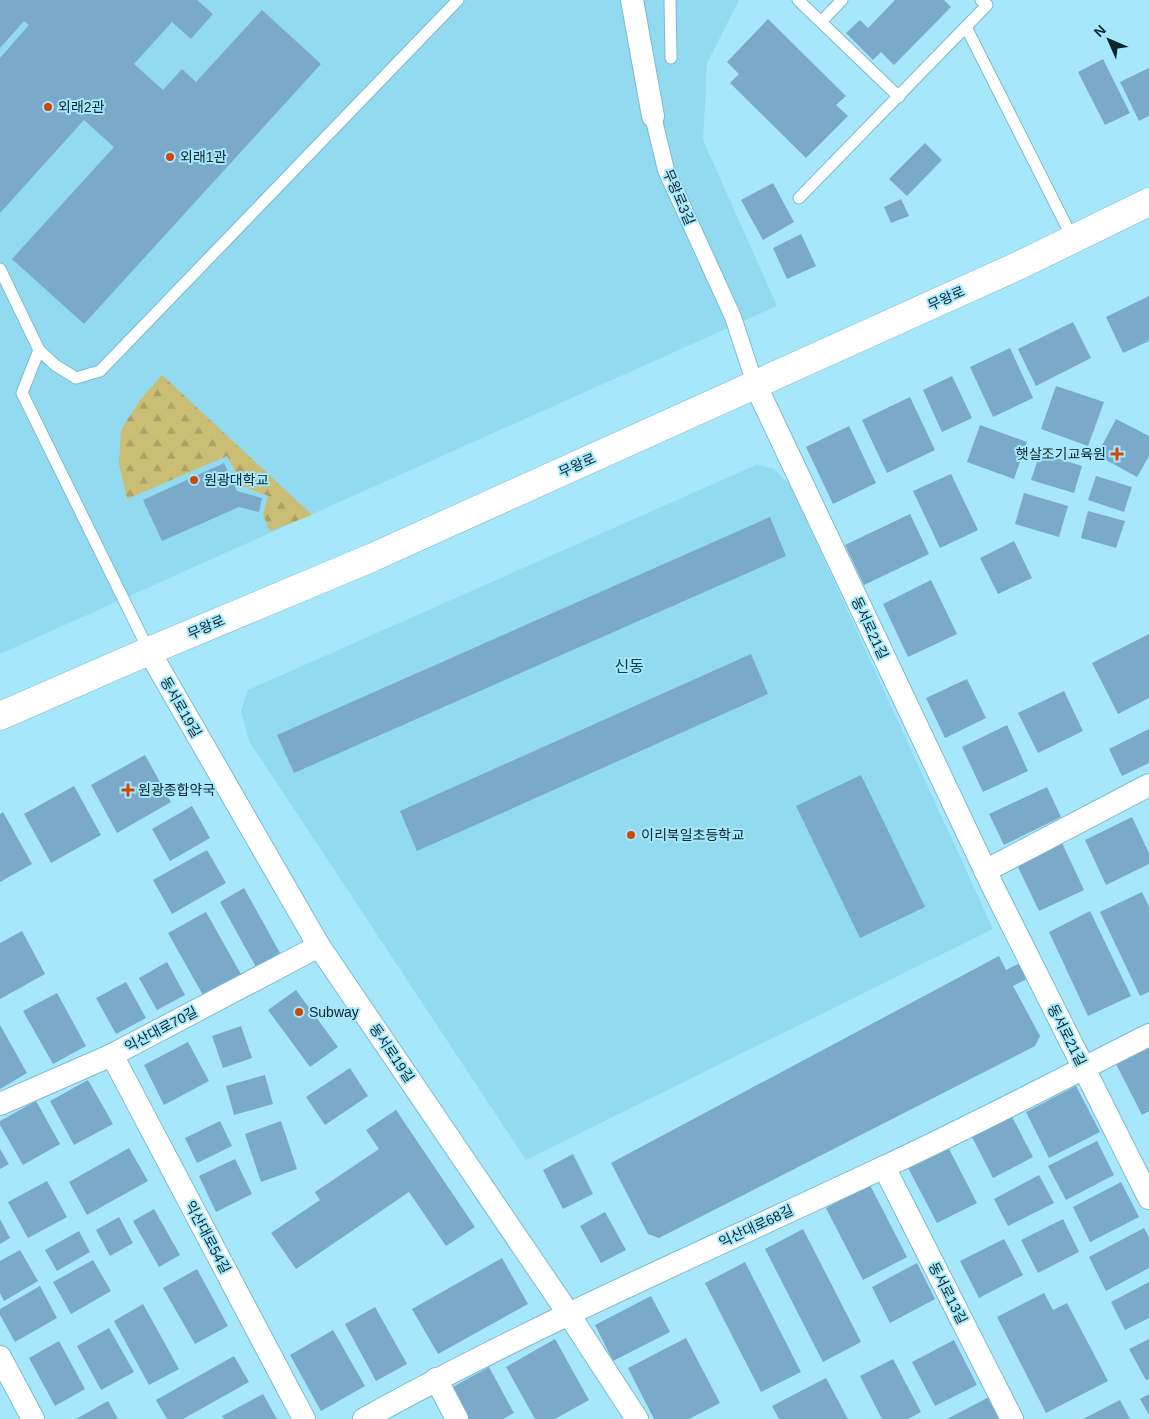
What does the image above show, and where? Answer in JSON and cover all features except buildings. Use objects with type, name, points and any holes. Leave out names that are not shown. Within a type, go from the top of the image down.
[{"type":"street","name":"무왕로3길","points":[[632,0],[653,116],[666,170],[733,317],[755,384]]},
{"type":"street","name":"무왕로","points":[[0,716],[370,558],[1022,264],[1149,202]]},
{"type":"street","name":"동서로21길","points":[[755,384],[985,871],[1149,1198]]},
{"type":"street","name":"동서로19길","points":[[149,651],[319,946],[568,1313],[637,1419]]},
{"type":"street","points":[[985,871],[1149,785]]},
{"type":"street","name":"익산대로70길","points":[[0,1104],[112,1055],[319,946]]},
{"type":"street","name":"익산대로68길","points":[[364,1419],[436,1379],[568,1313],[884,1167],[1149,1035]]},
{"type":"street","name":"익산대로54길","points":[[112,1055],[304,1419]]},
{"type":"street","name":"동서로13길","points":[[884,1167],[1012,1419]]},
{"type":"street","points":[[0,1358],[33,1419]]},
{"type":"street","points":[[436,1379],[457,1419]]},
{"type":"lane","points":[[0,269],[39,350],[55,365],[76,378],[100,371],[458,0]]},
{"type":"lane","points":[[670,0],[672,58]]},
{"type":"lane","points":[[798,0],[899,97]]},
{"type":"lane","points":[[821,22],[842,0]]},
{"type":"lane","points":[[799,198],[987,5],[982,0]]},
{"type":"lane","points":[[966,27],[1073,239]]},
{"type":"lane","points":[[39,350],[22,393],[149,651]]},
{"type":"shaded area","name":"원광대학교","points":[[0,0],[739,0],[707,63],[703,140],[777,306],[0,654]]},
{"type":"shaded area","name":"이리북일초등학교","points":[[756,465],[773,468],[790,485],[993,929],[526,1160],[249,741],[241,711],[248,690]]},
{"type":"green space","points":[[162,375],[312,515],[270,531],[263,515],[268,496],[243,486],[227,456],[127,499],[119,464],[121,430],[140,400]]},
{"type":"place","name":"외래2관","points":[[48,107]]},
{"type":"place","name":"외래1관","points":[[170,157]]},
{"type":"place","name":"햇살조기교육원","points":[[1117,454]]},
{"type":"place","name":"원광대학교","points":[[194,480]]},
{"type":"place","name":"원광종합약국","points":[[128,790]]},
{"type":"place","name":"이리북일초등학교","points":[[631,835]]},
{"type":"place","name":"Subway","points":[[299,1012]]},
{"type":"district","name":"신동","points":[[629,666]]}]
